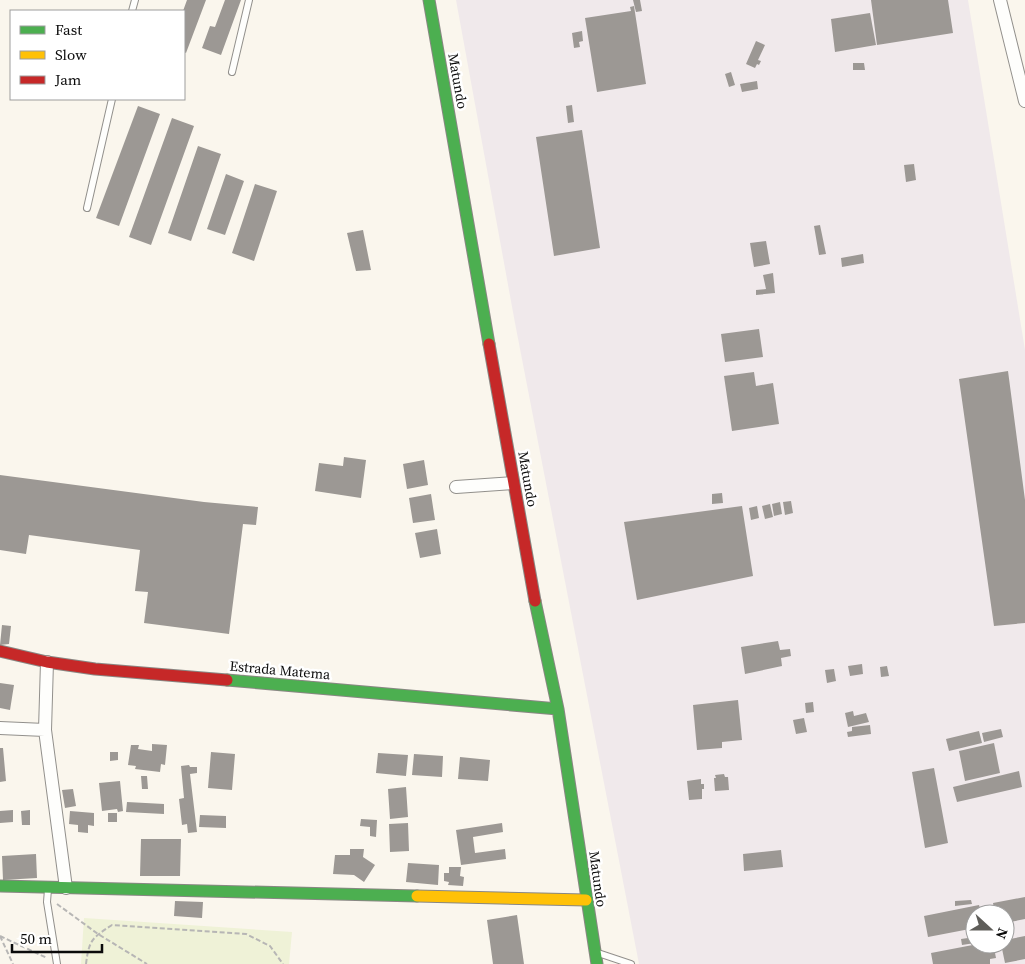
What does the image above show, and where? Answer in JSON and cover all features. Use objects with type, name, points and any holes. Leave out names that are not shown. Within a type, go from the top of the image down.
[{"type":"street","name":"Matundo","points":[[428,0],[527,564],[558,709],[597,964]]},
{"type":"street","points":[[1000,0],[1025,101]]},
{"type":"street","points":[[456,487],[513,483]]},
{"type":"street","name":"Estrada Matema","points":[[0,650],[46,662],[95,669],[558,709]]},
{"type":"street","points":[[46,662],[45,730],[66,888]]},
{"type":"street","points":[[0,728],[45,730]]},
{"type":"street","points":[[0,886],[47,893],[66,888],[586,900]]},
{"type":"lane","points":[[232,72],[249,0]]},
{"type":"lane","points":[[88,208],[112,100]]},
{"type":"lane","points":[[47,893],[56,963]]},
{"type":"lane","points":[[594,952],[631,964]]},
{"type":"path","points":[[47,893],[98,934],[147,964]]},
{"type":"path","points":[[86,964],[88,945],[98,934],[112,926],[246,934],[270,946],[283,964]]},
{"type":"path","points":[[0,936],[56,963]]},
{"type":"path","points":[[0,936],[13,964]]},
{"type":"shaded area","points":[[456,0],[968,0],[1025,350],[1025,964],[639,964],[515,323]]},
{"type":"green space","points":[[84,918],[292,932],[289,964],[81,964]]},
{"type":"building","points":[[187,0],[206,0],[186,53],[185,10],[183,10]]},
{"type":"building","points":[[225,0],[241,0],[221,55],[202,48],[210,26],[215,27]]},
{"type":"building","points":[[633,0],[640,0],[642,11],[636,12]]},
{"type":"building","points":[[871,0],[948,0],[953,33],[877,45]]},
{"type":"building","points":[[634,6],[646,84],[597,92],[585,18],[631,11],[630,7]]},
{"type":"building","points":[[870,13],[876,45],[835,52],[831,19]]},
{"type":"building","points":[[582,31],[583,41],[579,42],[580,47],[574,48],[572,33]]},
{"type":"building","points":[[756,41],[765,45],[758,60],[761,61],[755,68],[746,64]]},
{"type":"building","points":[[853,63],[864,63],[865,70],[853,70]]},
{"type":"building","points":[[731,72],[735,85],[729,87],[725,74]]},
{"type":"building","points":[[757,81],[758,89],[742,92],[740,84]]},
{"type":"building","points":[[572,105],[574,122],[568,123],[566,106]]},
{"type":"building","points":[[138,106],[160,114],[119,226],[96,218]]},
{"type":"building","points":[[172,118],[194,126],[151,245],[129,237]]},
{"type":"building","points":[[582,130],[600,248],[554,256],[536,137]]},
{"type":"building","points":[[198,146],[221,154],[191,241],[168,233]]},
{"type":"building","points":[[914,164],[916,180],[906,182],[904,165]]},
{"type":"building","points":[[226,174],[244,181],[225,235],[207,229]]},
{"type":"building","points":[[255,184],[277,191],[254,261],[232,253]]},
{"type":"building","points":[[820,225],[826,254],[819,255],[814,226]]},
{"type":"building","points":[[363,230],[371,270],[356,271],[347,233]]},
{"type":"building","points":[[766,241],[770,264],[754,267],[750,243]]},
{"type":"building","points":[[863,254],[864,263],[842,267],[841,258]]},
{"type":"building","points":[[773,273],[775,293],[756,295],[756,290],[766,289],[763,275]]},
{"type":"building","points":[[759,329],[763,357],[725,362],[721,334]]},
{"type":"building","points":[[1008,371],[1025,500],[1025,623],[994,626],[959,379]]},
{"type":"building","points":[[754,372],[756,386],[773,383],[779,424],[732,431],[724,376]]},
{"type":"building","points":[[344,457],[366,460],[361,498],[315,491],[319,463],[343,466]]},
{"type":"building","points":[[424,460],[428,485],[407,489],[403,464]]},
{"type":"building","points":[[0,475],[204,502],[258,507],[256,525],[243,524],[229,634],[144,623],[148,592],[135,591],[140,550],[29,535],[26,554],[0,550]]},
{"type":"building","points":[[722,493],[723,503],[712,504],[712,494]]},
{"type":"building","points":[[431,494],[435,520],[413,523],[409,498]]},
{"type":"building","points":[[791,501],[793,513],[785,515],[783,502]]},
{"type":"building","points":[[780,502],[782,514],[774,516],[772,504]]},
{"type":"building","points":[[770,504],[773,517],[765,519],[762,506]]},
{"type":"building","points":[[742,506],[753,576],[637,600],[624,522]]},
{"type":"building","points":[[757,506],[759,518],[751,520],[749,508]]},
{"type":"building","points":[[437,529],[441,554],[420,558],[415,533]]},
{"type":"building","points":[[2,625],[11,626],[9,644],[0,645]]},
{"type":"building","points":[[778,641],[780,650],[790,649],[791,656],[781,658],[782,666],[745,674],[741,647]]},
{"type":"building","points":[[862,664],[863,674],[850,676],[848,666]]},
{"type":"building","points":[[887,666],[889,676],[881,677],[880,667]]},
{"type":"building","points":[[834,669],[836,681],[827,683],[825,670]]},
{"type":"building","points":[[0,683],[14,685],[10,710],[0,708]]},
{"type":"building","points":[[738,700],[742,740],[722,742],[722,748],[697,750],[693,705]]},
{"type":"building","points":[[813,702],[814,712],[806,713],[805,703]]},
{"type":"building","points":[[853,711],[854,716],[866,713],[869,722],[848,727],[845,713]]},
{"type":"building","points":[[804,718],[807,732],[796,734],[793,720]]},
{"type":"building","points":[[870,725],[871,734],[848,737],[847,732],[852,731],[852,727]]},
{"type":"building","points":[[1001,729],[1003,737],[984,742],[982,733]]},
{"type":"building","points":[[979,731],[982,743],[949,751],[946,739]]},
{"type":"building","points":[[994,743],[1000,773],[965,781],[959,751]]},
{"type":"building","points":[[152,744],[167,745],[165,765],[161,764],[160,772],[135,769],[136,766],[128,765],[131,745],[139,745],[138,749],[152,751]]},
{"type":"building","points":[[0,748],[3,748],[6,781],[0,782]]},
{"type":"building","points":[[110,752],[118,752],[118,760],[110,761]]},
{"type":"building","points":[[211,752],[235,754],[232,790],[208,788]]},
{"type":"building","points":[[378,753],[408,755],[406,776],[376,773]]},
{"type":"building","points":[[414,754],[443,756],[442,777],[412,775]]},
{"type":"building","points":[[460,757],[490,760],[488,781],[458,779]]},
{"type":"building","points":[[189,765],[190,767],[197,767],[197,773],[190,774],[197,832],[188,833],[187,824],[182,825],[179,799],[184,798],[181,766]]},
{"type":"building","points":[[934,768],[948,843],[925,848],[912,772]]},
{"type":"building","points":[[1019,771],[1022,787],[957,802],[953,787]]},
{"type":"building","points":[[724,774],[725,777],[728,777],[729,790],[715,791],[715,775]]},
{"type":"building","points":[[141,776],[147,776],[148,789],[142,789]]},
{"type":"building","points":[[701,779],[701,784],[704,784],[702,799],[689,800],[687,781]]},
{"type":"building","points":[[120,781],[123,811],[118,812],[117,809],[102,811],[99,783]]},
{"type":"building","points":[[406,787],[408,817],[390,819],[388,789]]},
{"type":"building","points":[[73,789],[76,806],[65,808],[62,790]]},
{"type":"building","points":[[127,802],[164,804],[164,814],[126,812]]},
{"type":"building","points":[[13,810],[13,822],[0,823],[0,811]]},
{"type":"building","points":[[30,810],[30,825],[22,825],[21,811]]},
{"type":"building","points":[[70,811],[94,813],[94,826],[88,825],[88,833],[78,832],[78,825],[69,824]]},
{"type":"building","points":[[108,813],[117,813],[117,822],[108,822]]},
{"type":"building","points":[[200,815],[226,816],[226,828],[199,827]]},
{"type":"building","points":[[361,819],[377,820],[376,837],[370,836],[370,827],[360,826]]},
{"type":"building","points":[[408,823],[409,851],[390,852],[389,824]]},
{"type":"building","points":[[502,823],[503,832],[473,837],[475,853],[505,849],[506,859],[461,865],[456,830]]},
{"type":"building","points":[[141,839],[181,839],[180,876],[140,876]]},
{"type":"building","points":[[350,849],[364,849],[363,857],[375,865],[364,882],[354,875],[333,874],[335,855],[350,855]]},
{"type":"building","points":[[781,850],[783,867],[744,871],[743,854]]},
{"type":"building","points":[[36,854],[37,878],[3,880],[2,856]]},
{"type":"building","points":[[408,863],[439,865],[438,885],[406,882]]},
{"type":"building","points":[[449,867],[461,867],[460,876],[464,877],[463,886],[448,885],[449,882],[444,881],[444,873],[449,873]]},
{"type":"building","points":[[1025,897],[1025,919],[1015,921],[1015,904],[993,903]]},
{"type":"building","points":[[971,900],[972,904],[955,906],[955,901]]},
{"type":"building","points":[[175,901],[203,902],[202,918],[174,916]]},
{"type":"building","points":[[965,908],[965,930],[928,937],[924,916]]},
{"type":"building","points":[[517,915],[524,964],[493,964],[487,920]]},
{"type":"building","points":[[1025,936],[1025,959],[1005,963],[1003,954],[1015,954],[1015,938]]},
{"type":"building","points":[[965,938],[965,945],[962,945],[961,939]]},
{"type":"building","points":[[965,946],[965,954],[995,954],[996,958],[990,959],[990,964],[933,964],[931,953]]},
{"type":"traffic: fast","points":[[429,0],[489,344]]},
{"type":"traffic: fast","points":[[535,601],[558,709],[597,964]]},
{"type":"traffic: fast","points":[[227,680],[558,709]]},
{"type":"traffic: fast","points":[[0,886],[417,896]]},
{"type":"traffic: slow","points":[[417,896],[586,900]]},
{"type":"traffic: jam","points":[[489,344],[535,601]]},
{"type":"traffic: jam","points":[[0,651],[47,662],[95,669],[227,680]]}]
